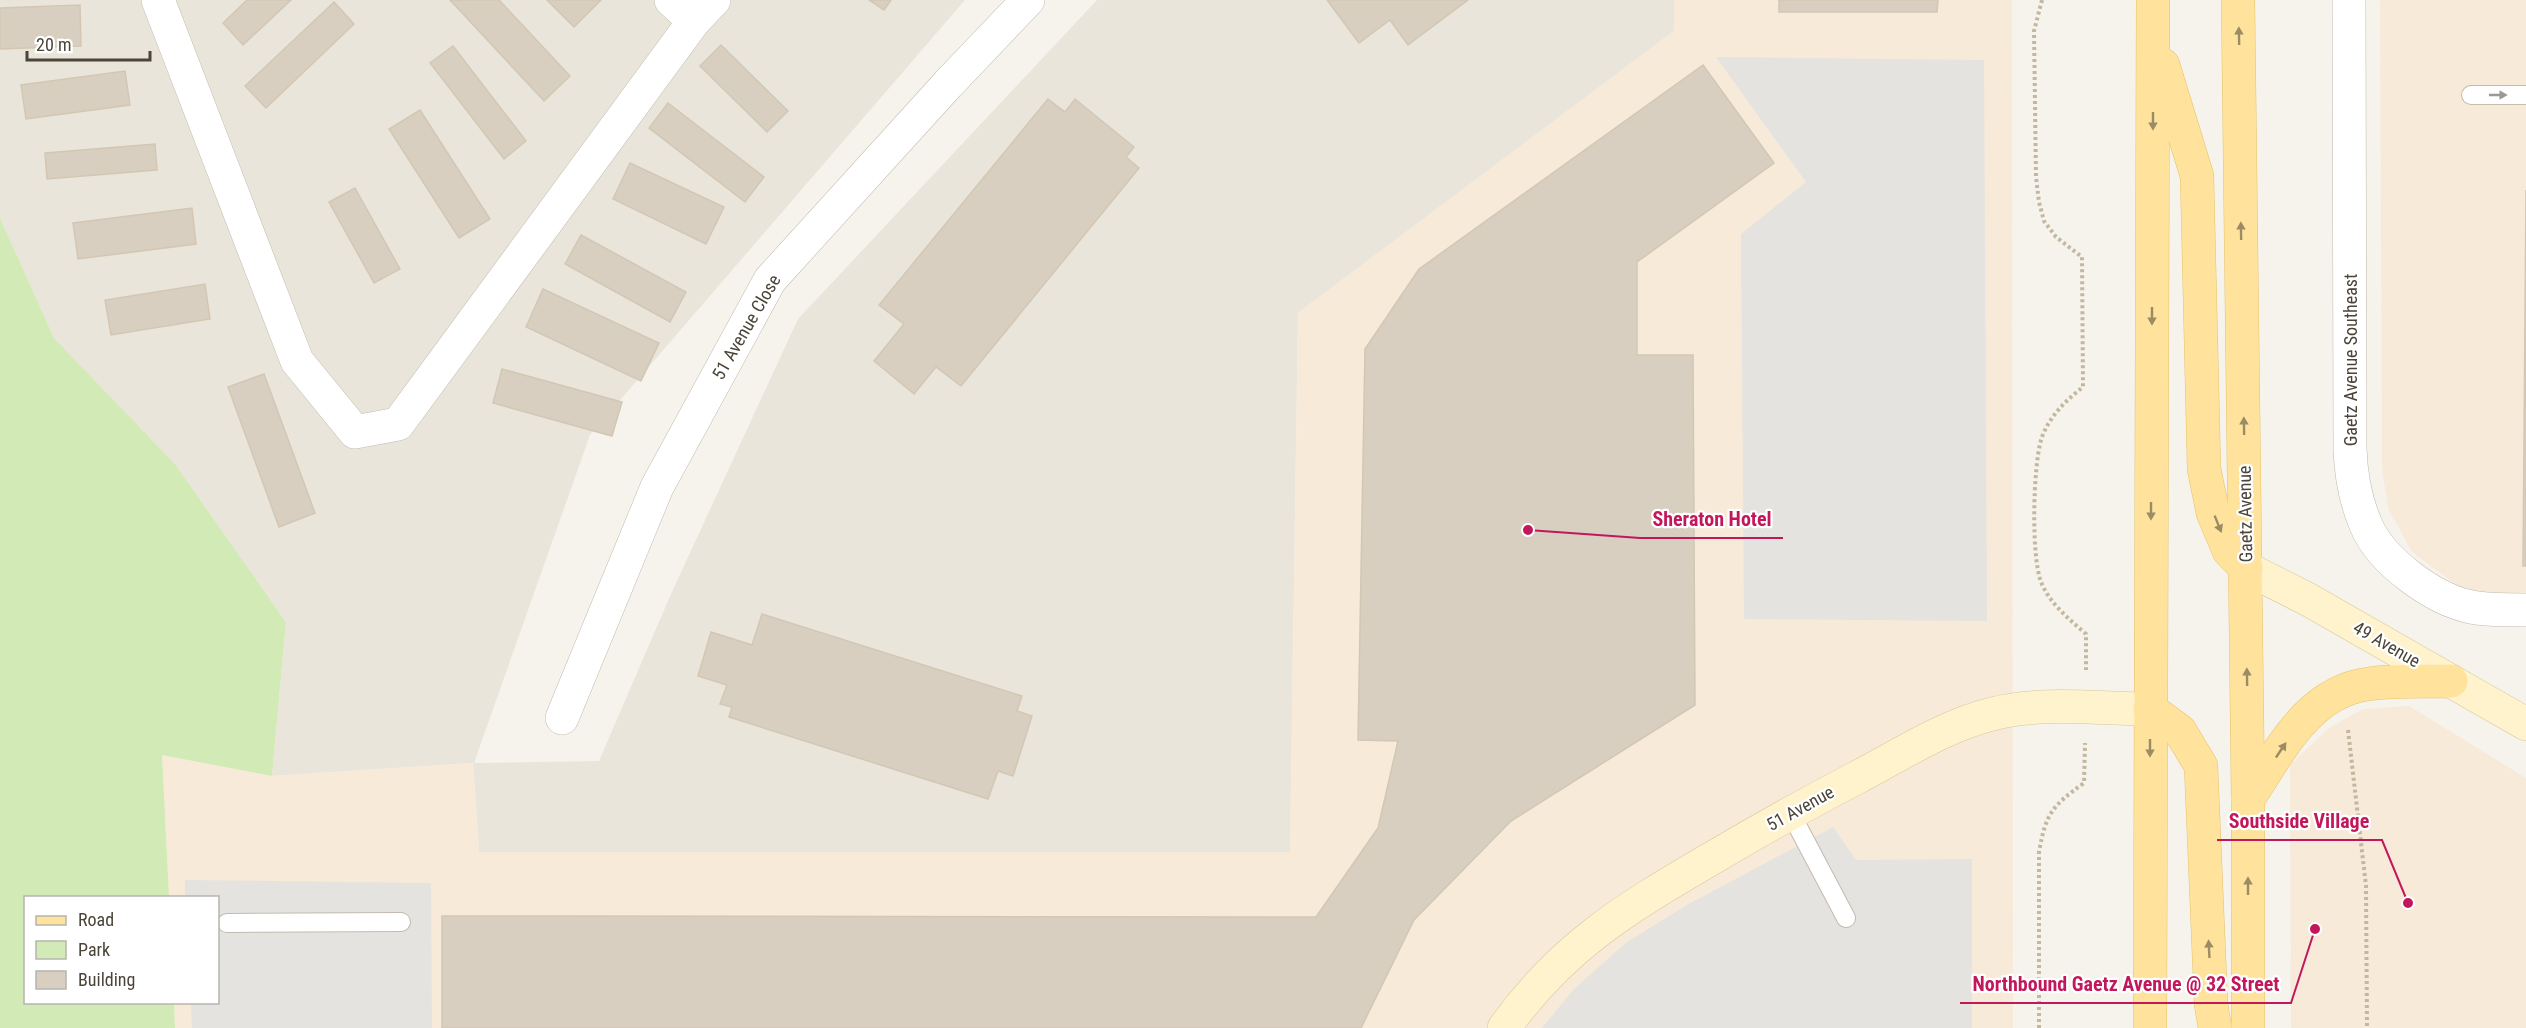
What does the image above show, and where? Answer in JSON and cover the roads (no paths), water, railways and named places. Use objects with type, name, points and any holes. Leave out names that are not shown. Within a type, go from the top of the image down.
[{"type":"main road","points":[[2150,1028],[2153,0]]},
{"type":"main road","name":"Gaetz Avenue","points":[[2238,0],[2246,568],[2248,1028]]},
{"type":"main road","points":[[2153,33],[2197,176],[2204,469],[2213,513],[2229,551],[2246,568]]},
{"type":"main road","points":[[2248,799],[2298,724],[2333,694],[2367,684],[2451,681]]},
{"type":"main road","points":[[2150,709],[2180,730],[2201,766],[2211,1004],[2215,1028]]},
{"type":"street","points":[[158,0],[297,361],[355,432],[398,424],[693,7]]},
{"type":"street","name":"51 Avenue Close","points":[[562,718],[657,488],[770,280],[948,84],[1028,0]]},
{"type":"street","name":"Gaetz Avenue Southeast","points":[[2349,0],[2350,449],[2355,497],[2367,528],[2378,544],[2393,561],[2435,595],[2473,608],[2526,609]]},
{"type":"street","name":"49 Avenue","points":[[2246,568],[2309,600],[2526,724]]},
{"type":"street","name":"51 Avenue","points":[[1504,1028],[1525,999],[1553,968],[1620,913],[1790,812],[1959,724],[1991,714],[2022,708],[2150,709]]},
{"type":"lane","points":[[2471,95],[2526,95]]},
{"type":"lane","points":[[1790,812],[1846,918]]},
{"type":"lane","points":[[227,923],[401,922]]},
{"type":"place","name":"Sheraton Hotel","points":[[1528,530]]},
{"type":"place","name":"Southside Village","points":[[2408,903]]},
{"type":"place","name":"Northbound Gaetz Avenue @ 32 Street","points":[[2315,929]]}]
